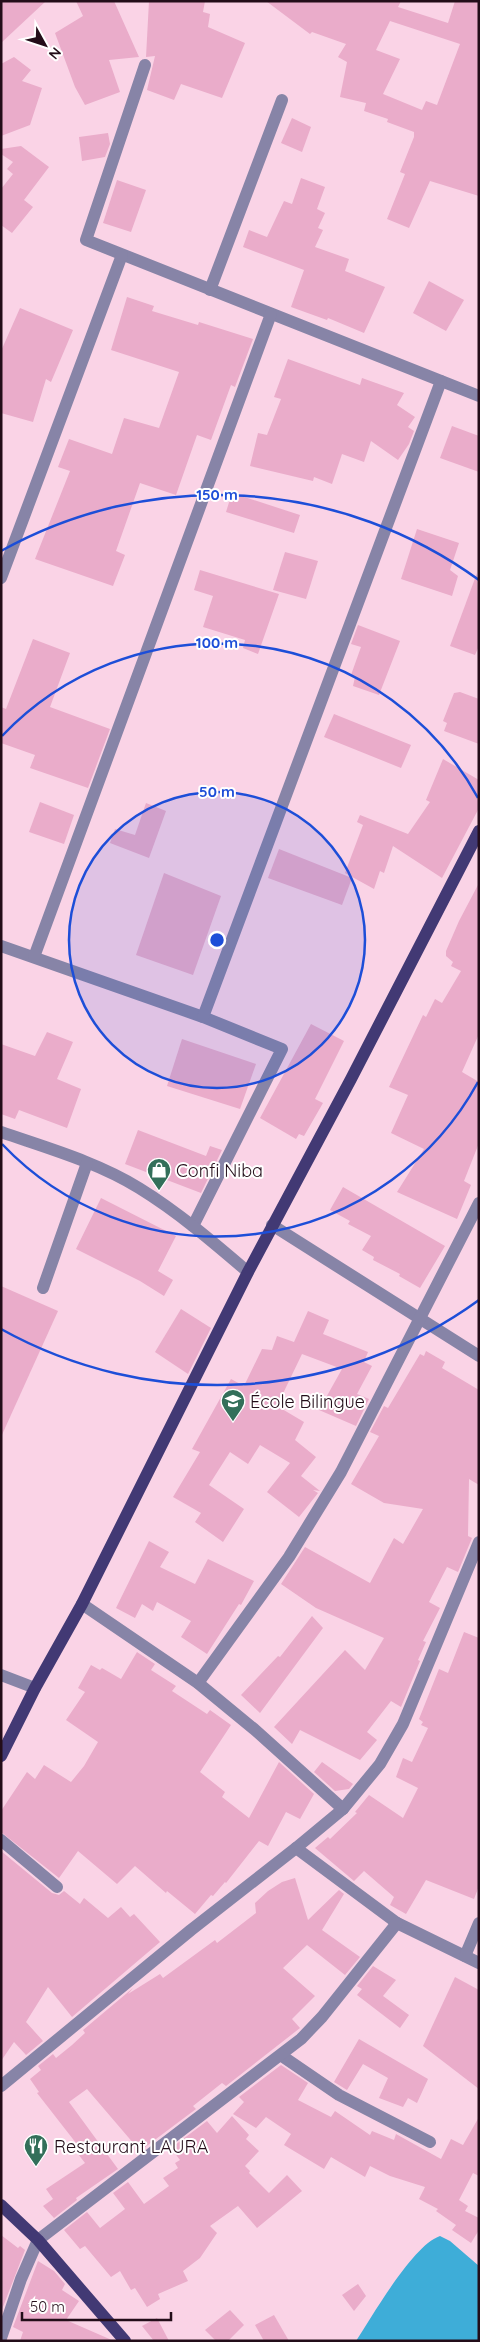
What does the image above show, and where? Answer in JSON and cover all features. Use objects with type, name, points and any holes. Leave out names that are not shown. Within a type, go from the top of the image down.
[{"type":"main road","points":[[1,1756],[35,1688],[82,1604],[272,1225],[351,1079],[479,831]]},
{"type":"main road","points":[[1,2205],[38,2240],[125,2341]]},
{"type":"street","points":[[145,65],[86,240],[479,396]]},
{"type":"street","points":[[210,290],[282,100]]},
{"type":"street","points":[[1,578],[122,254]]},
{"type":"street","points":[[34,958],[271,314]]},
{"type":"street","points":[[203,1017],[441,381]]},
{"type":"street","points":[[1,946],[203,1017],[282,1049],[193,1226]]},
{"type":"street","points":[[1,1132],[87,1163],[138,1187],[193,1226],[248,1272]]},
{"type":"street","points":[[43,1288],[87,1163]]},
{"type":"street","points":[[198,1683],[289,1557],[341,1472],[479,1202]]},
{"type":"street","points":[[272,1225],[479,1356]]},
{"type":"street","points":[[1,2086],[344,1809],[380,1764],[403,1724],[479,1542]]},
{"type":"street","points":[[82,1604],[198,1683],[254,1729],[344,1809]]},
{"type":"street","points":[[1,1675],[35,1688]]},
{"type":"street","points":[[1,1840],[58,1887]]},
{"type":"street","points":[[296,1848],[397,1923],[479,1963]]},
{"type":"street","points":[[1,2338],[5,2311],[38,2240],[282,2056],[322,2016],[397,1923]]},
{"type":"street","points":[[465,1956],[479,1924]]},
{"type":"street","points":[[282,2056],[340,2095],[430,2142]]},
{"type":"water","points":[[440,2236],[450,2241],[479,2266],[479,2341],[356,2341],[406,2266],[429,2242]]},
{"type":"building","points":[[1,1],[46,1],[1,43]]},
{"type":"building","points":[[76,1],[114,1],[139,57],[109,60],[120,92],[85,105],[75,87],[55,33],[83,16]]},
{"type":"building","points":[[149,1],[205,1],[203,12],[210,14],[208,27],[245,43],[222,98],[181,84],[174,100],[147,90],[155,56],[146,57]]},
{"type":"building","points":[[266,1],[401,1],[398,7],[448,23],[455,1],[479,1],[479,196],[430,181],[409,228],[387,219],[405,174],[400,172],[414,137],[414,132],[387,122],[388,119],[364,111],[366,103],[340,97],[347,62],[338,57],[346,44],[312,32],[310,34]],"holes":[[[390,21],[460,44],[437,105],[426,101],[422,110],[383,94],[400,59],[376,50]]]},
{"type":"building","points":[[14,57],[31,70],[22,81],[42,88],[30,125],[1,136],[1,64]]},
{"type":"building","points":[[292,118],[311,127],[302,152],[281,143]]},
{"type":"building","points":[[108,133],[110,144],[105,157],[82,161],[79,137]]},
{"type":"building","points":[[21,146],[49,167],[24,200],[33,207],[12,233],[1,225],[1,189],[13,174],[7,169],[13,162],[1,154],[1,149]]},
{"type":"building","points":[[301,178],[325,187],[317,209],[325,213],[318,228],[323,230],[315,247],[349,259],[345,271],[385,287],[364,333],[328,318],[327,320],[291,307],[304,270],[243,247],[249,230],[267,237],[284,201],[292,204]]},
{"type":"building","points":[[117,180],[146,190],[131,232],[103,223]]},
{"type":"building","points":[[429,281],[464,300],[446,331],[413,313]]},
{"type":"building","points":[[127,297],[154,306],[152,311],[198,325],[199,322],[253,339],[235,387],[231,385],[211,440],[197,435],[176,495],[140,483],[116,551],[125,555],[113,586],[35,559],[70,471],[58,467],[69,439],[112,454],[124,418],[159,428],[179,372],[111,350]]},
{"type":"building","points":[[20,308],[73,330],[51,382],[46,379],[33,422],[1,413],[1,351]]},
{"type":"building","points":[[288,359],[360,385],[362,378],[404,393],[397,405],[415,417],[408,427],[414,431],[409,444],[398,460],[371,441],[364,462],[342,454],[332,484],[314,477],[313,481],[250,466],[258,433],[267,435],[281,399],[274,397]]},
{"type":"building","points":[[452,426],[479,436],[479,472],[440,458]]},
{"type":"building","points":[[232,493],[300,515],[294,533],[226,512]]},
{"type":"building","points":[[417,529],[459,543],[450,570],[458,576],[452,596],[401,579]]},
{"type":"building","points":[[285,552],[318,561],[306,599],[273,590]]},
{"type":"building","points":[[200,570],[279,594],[258,654],[243,648],[245,640],[203,627],[213,596],[194,590]]},
{"type":"building","points":[[477,573],[479,646],[475,655],[450,646]]},
{"type":"building","points":[[358,625],[400,641],[379,695],[353,686],[355,677],[351,675],[361,647],[351,644]]},
{"type":"building","points":[[33,639],[70,653],[50,707],[110,729],[88,788],[30,768],[35,755],[1,743],[1,707],[6,709]]},
{"type":"building","points":[[460,692],[479,699],[479,744],[444,731],[447,723],[443,721],[454,693]]},
{"type":"building","points":[[334,714],[411,745],[401,768],[324,737]]},
{"type":"building","points":[[443,759],[479,780],[479,808],[442,878],[393,846],[384,873],[380,871],[374,889],[345,873],[363,825],[357,822],[360,815],[408,834],[430,802],[426,800]]},
{"type":"building","points":[[40,802],[74,815],[64,844],[29,832]]},
{"type":"building","points":[[146,803],[166,811],[149,858],[110,843],[115,829],[135,835]]},
{"type":"building","points":[[279,849],[352,878],[342,905],[268,878]]},
{"type":"building","points":[[164,873],[221,896],[193,975],[136,955]]},
{"type":"building","points":[[479,883],[479,1034],[462,1072],[479,1082],[479,1143],[464,1181],[471,1185],[457,1219],[397,1192],[424,1149],[391,1133],[408,1095],[389,1087],[423,1015],[426,1017],[435,999],[442,1003],[461,971],[451,966],[453,962],[446,956],[446,951]]},
{"type":"building","points":[[311,1024],[344,1041],[315,1099],[323,1103],[304,1136],[299,1134],[296,1139],[260,1118]]},
{"type":"building","points":[[47,1032],[73,1042],[57,1079],[81,1089],[67,1128],[19,1110],[15,1119],[1,1114],[1,1044],[35,1056]]},
{"type":"building","points":[[182,1039],[256,1064],[240,1109],[167,1086]]},
{"type":"building","points":[[138,1130],[206,1156],[210,1146],[222,1150],[201,1193],[125,1164]]},
{"type":"building","points":[[343,1187],[445,1246],[420,1288],[399,1276],[400,1274],[373,1260],[374,1257],[362,1250],[371,1236],[348,1224],[350,1221],[330,1210]]},
{"type":"building","points":[[101,1198],[176,1236],[158,1271],[173,1280],[164,1296],[140,1281],[76,1249]]},
{"type":"building","points":[[1,1286],[58,1311],[1,1437]]},
{"type":"building","points":[[181,1309],[211,1328],[188,1374],[155,1352]]},
{"type":"building","points":[[308,1311],[329,1320],[323,1334],[368,1352],[364,1362],[372,1366],[357,1394],[369,1399],[356,1426],[319,1410],[342,1369],[302,1354],[277,1406],[304,1422],[295,1440],[316,1457],[301,1476],[320,1491],[313,1490],[318,1493],[299,1517],[267,1492],[290,1463],[260,1445],[248,1464],[230,1452],[209,1485],[244,1509],[223,1542],[195,1522],[201,1513],[173,1497],[200,1452],[192,1449],[231,1379],[244,1386],[262,1349],[272,1350],[277,1336],[294,1342]]},
{"type":"building","points":[[426,1351],[445,1362],[442,1368],[479,1390],[479,1485],[469,1479],[468,1536],[472,1538],[458,1572],[447,1567],[429,1602],[440,1608],[423,1641],[426,1642],[418,1660],[420,1661],[401,1707],[391,1701],[367,1732],[377,1740],[360,1760],[300,1730],[292,1744],[274,1727],[345,1650],[365,1670],[384,1638],[316,1608],[281,1584],[305,1547],[370,1583],[394,1538],[403,1544],[423,1509],[384,1503],[351,1484],[379,1436],[370,1432],[384,1406],[388,1408],[420,1354],[424,1356]]},
{"type":"building","points":[[149,1541],[169,1552],[160,1567],[195,1584],[208,1559],[254,1581],[241,1605],[239,1604],[207,1654],[181,1637],[191,1621],[157,1602],[153,1611],[142,1604],[135,1618],[116,1608]]},
{"type":"building","points":[[312,1616],[323,1628],[260,1713],[241,1695],[278,1656],[280,1657]]},
{"type":"building","points":[[464,1632],[479,1638],[479,1886],[474,1899],[426,1880],[406,1914],[390,1905],[394,1897],[364,1871],[354,1881],[315,1848],[328,1837],[330,1839],[357,1813],[355,1812],[369,1795],[403,1818],[418,1788],[396,1777],[403,1758],[412,1762],[428,1728],[421,1725],[423,1722],[419,1719],[439,1669],[448,1673]]},
{"type":"building","points":[[137,1652],[155,1664],[151,1670],[176,1686],[172,1691],[207,1714],[210,1710],[231,1725],[200,1772],[225,1792],[222,1797],[249,1818],[279,1762],[314,1794],[300,1819],[286,1812],[268,1846],[259,1841],[226,1883],[213,1896],[211,1895],[195,1914],[167,1891],[166,1893],[135,1866],[117,1884],[78,1851],[59,1878],[1,1832],[1,1811],[27,1772],[35,1779],[44,1765],[71,1782],[84,1766],[98,1742],[66,1720],[85,1692],[78,1688],[91,1665],[100,1670],[102,1668],[121,1679]]},
{"type":"building","points":[[322,1762],[353,1784],[349,1789],[335,1791],[314,1772]]},
{"type":"building","points":[[1,1851],[52,1893],[59,1895],[64,1891],[80,1904],[84,1898],[108,1918],[121,1907],[130,1917],[134,1914],[160,1942],[72,2017],[48,1987],[26,2022],[43,2041],[26,2055],[14,2042],[1,2061]]},
{"type":"building","points":[[295,1878],[308,1920],[339,1890],[344,1894],[322,1930],[360,1957],[345,1975],[307,1945],[283,1968],[315,1996],[292,2019],[300,2028],[226,2086],[222,2083],[193,2106],[196,2109],[140,2151],[87,2089],[69,2102],[118,2169],[76,2198],[77,2200],[54,2218],[43,2206],[53,2199],[46,2189],[85,2163],[75,2150],[73,2145],[76,2143],[37,2093],[39,2092],[30,2079],[41,2070],[38,2066],[53,2054],[56,2058],[72,2045],[85,2033],[83,2030],[133,1988],[128,1994],[160,1974],[163,1978],[215,1940],[217,1943],[256,1913],[255,1903],[268,1891],[282,1882]]},
{"type":"building","points":[[373,1966],[396,1980],[383,1996],[409,2015],[400,2028],[357,1995],[362,1989],[357,1986]]},
{"type":"building","points":[[455,1977],[479,1990],[479,2089],[423,2046]]},
{"type":"building","points":[[359,2039],[428,2079],[417,2103],[408,2098],[403,2107],[379,2098],[388,2078],[363,2064],[347,2090],[334,2082]]},
{"type":"building","points":[[281,2065],[308,2083],[298,2100],[331,2117],[335,2111],[370,2135],[372,2131],[394,2140],[396,2134],[441,2159],[451,2139],[463,2145],[479,2117],[479,2176],[473,2173],[459,2200],[468,2206],[465,2211],[479,2218],[479,2230],[471,2243],[452,2230],[456,2225],[436,2211],[438,2209],[419,2199],[425,2187],[390,2176],[370,2166],[365,2177],[331,2157],[324,2169],[284,2145],[291,2134],[266,2117],[256,2128],[233,2114],[244,2102],[239,2097]]},
{"type":"building","points":[[232,2116],[249,2135],[246,2139],[259,2151],[245,2166],[250,2171],[249,2173],[269,2193],[287,2175],[302,2191],[257,2228],[238,2206],[210,2226],[217,2233],[200,2258],[183,2271],[188,2281],[158,2294],[160,2299],[147,2307],[135,2288],[131,2290],[120,2271],[111,2277],[85,2246],[80,2249],[64,2230],[87,2212],[100,2228],[125,2209],[113,2193],[128,2182],[144,2204],[169,2186],[163,2178],[178,2168],[175,2163],[180,2160],[171,2148],[207,2121],[217,2133]]},
{"type":"building","points":[[1,2235],[18,2248],[20,2246],[25,2250],[1,2312]]},
{"type":"building","points":[[38,2261],[54,2271],[65,2284],[62,2290],[79,2301],[66,2320],[114,2341],[20,2341],[23,2332],[13,2327]]},
{"type":"building","points":[[358,2284],[366,2296],[354,2311],[342,2295]]},
{"type":"building","points":[[230,2310],[244,2325],[228,2341],[216,2341],[205,2330]]},
{"type":"building","points":[[274,2315],[289,2341],[264,2341],[255,2325]]},
{"type":"building","points":[[157,2318],[169,2341],[154,2341],[142,2326]]},
{"type":"place","name":"Confi Niba","points":[[159,1191]]},
{"type":"place","name":"École Bilingue","points":[[233,1422]]},
{"type":"place","name":"Restaurant LAURA","points":[[36,2167]]}]
